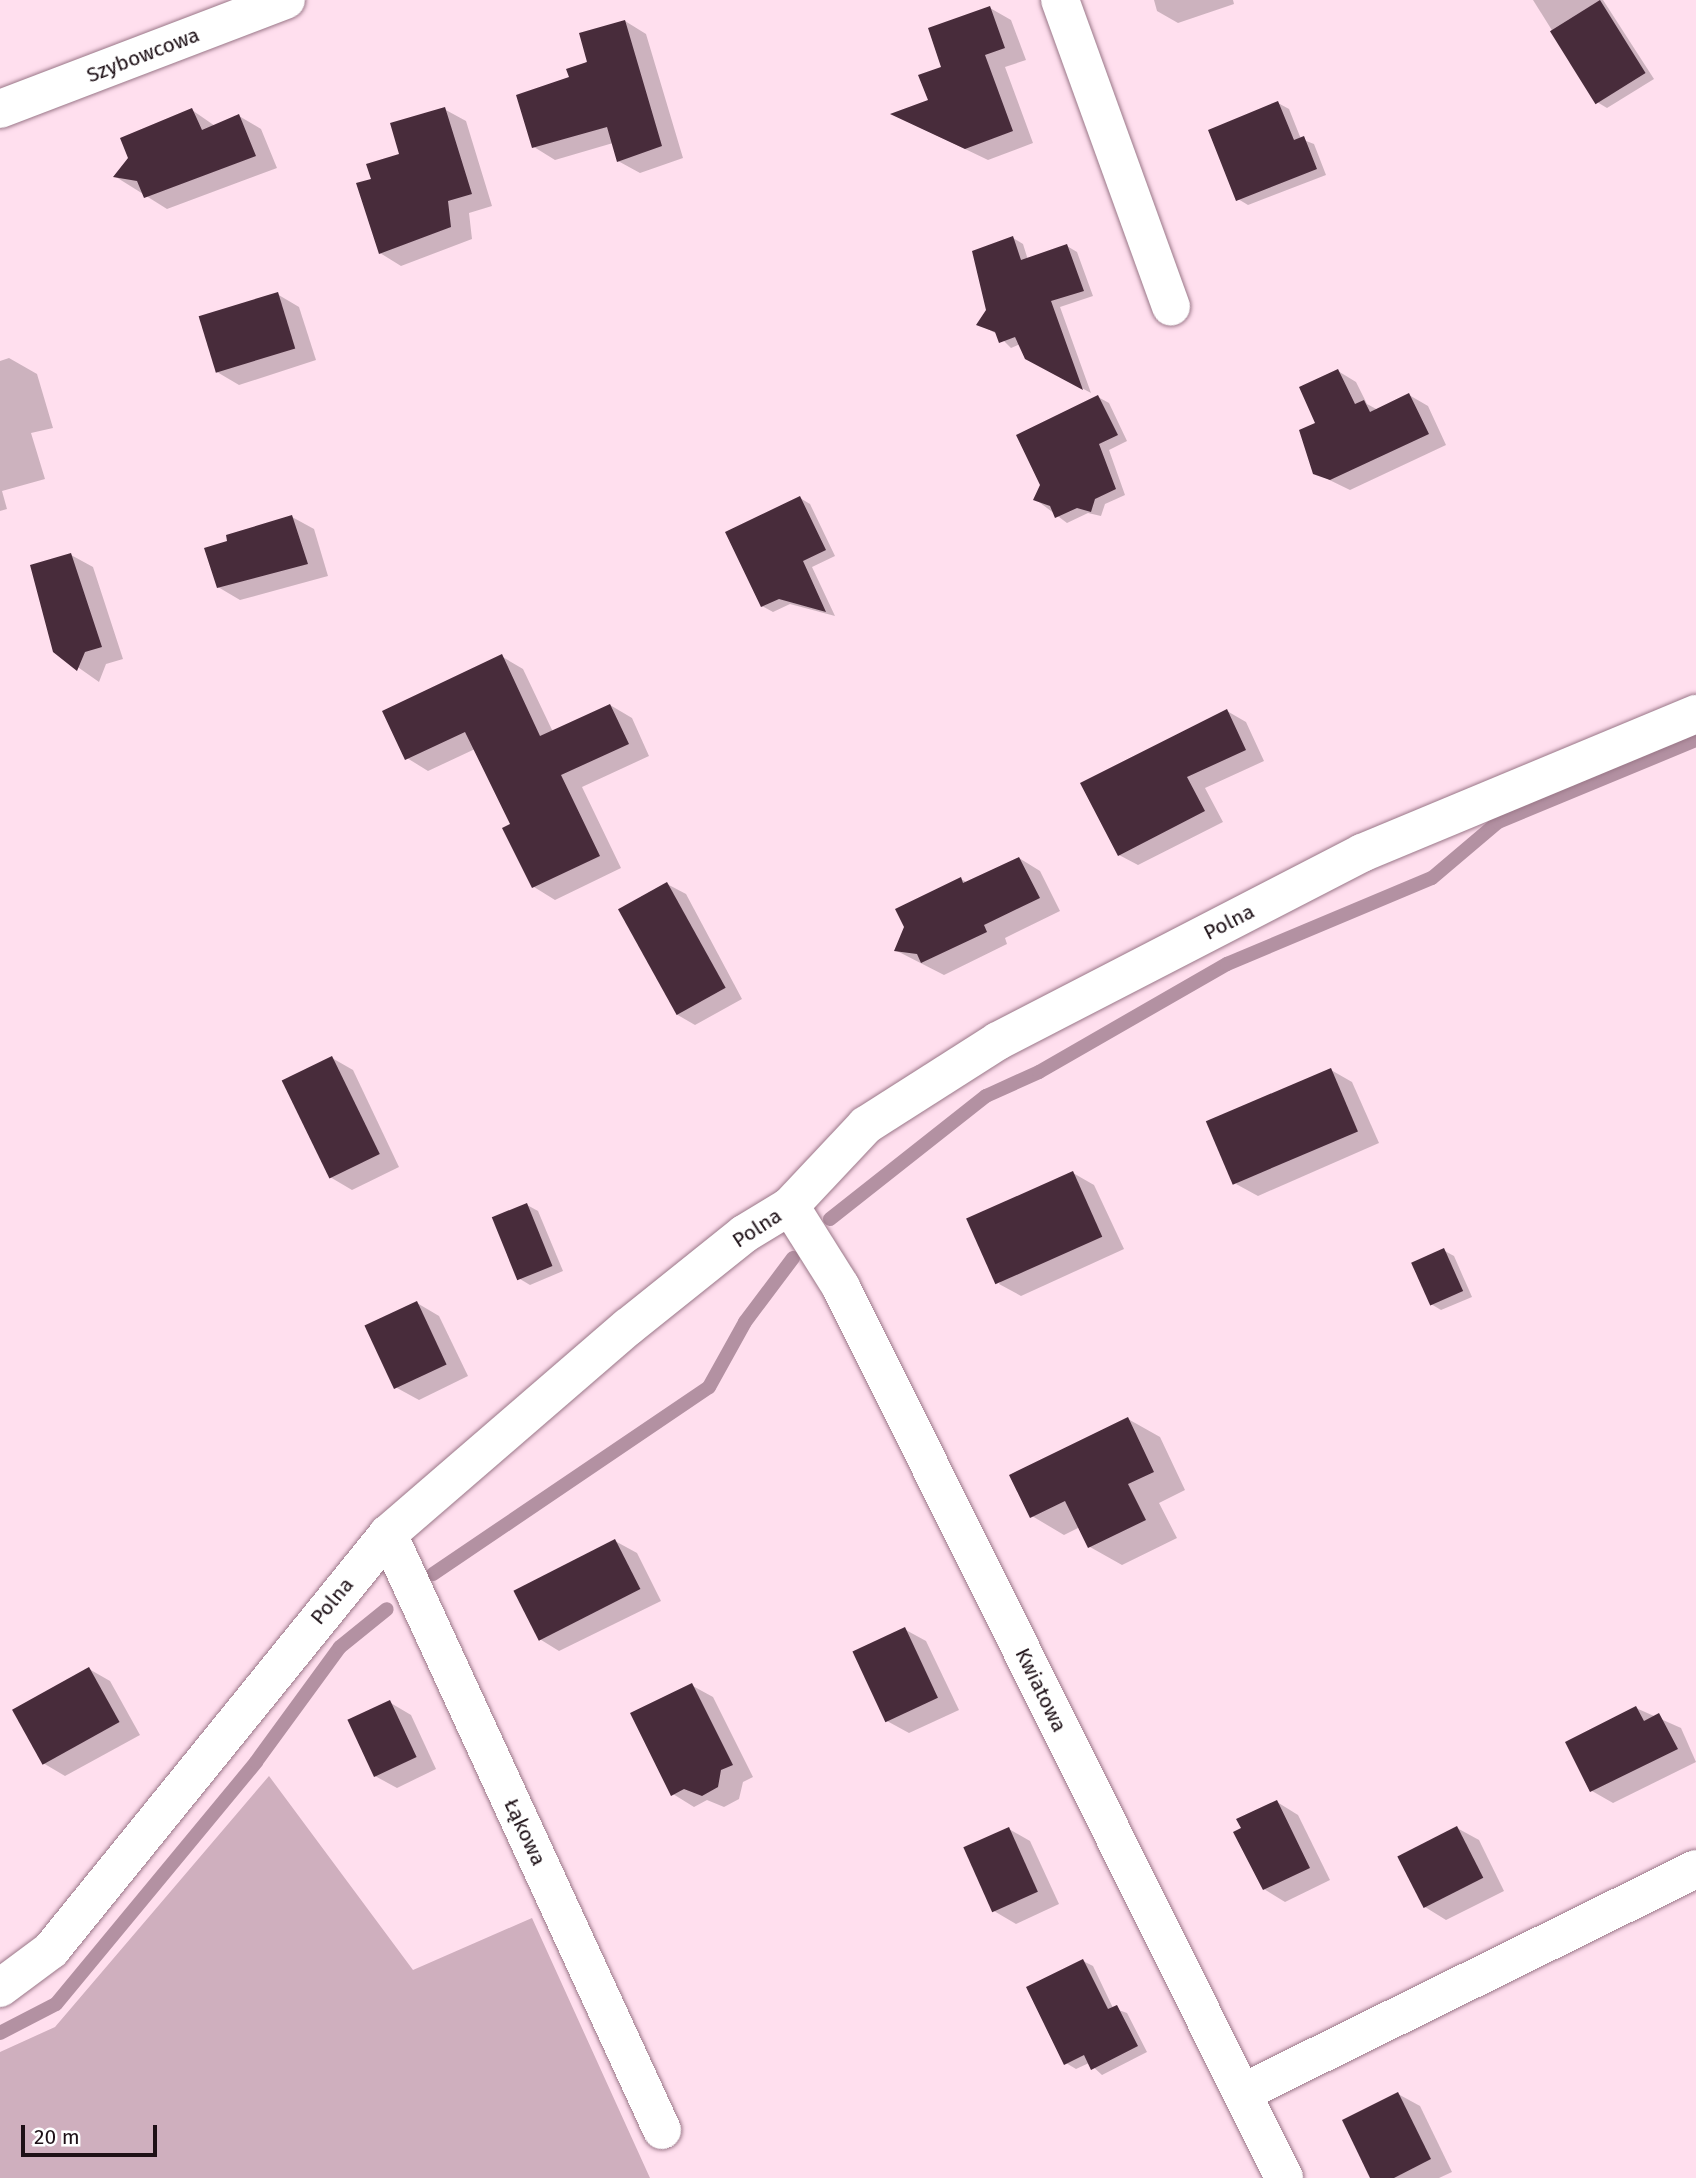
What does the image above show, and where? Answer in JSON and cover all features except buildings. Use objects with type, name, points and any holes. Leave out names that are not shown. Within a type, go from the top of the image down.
[{"type":"street","name":"Szybowcowa","points":[[0,109],[286,0]]},
{"type":"street","points":[[1060,0],[1171,307]]},
{"type":"street","name":"Polna","points":[[0,1988],[51,1950],[388,1534],[628,1327],[744,1234],[790,1206],[866,1125],[998,1041],[1362,853],[1696,715]]},
{"type":"street","name":"Kwiatowa","points":[[790,1206],[841,1287],[1284,2178]]},
{"type":"street","name":"Łąkowa","points":[[388,1534],[662,2130]]},
{"type":"street","points":[[1242,2093],[1696,1869]]},
{"type":"shaded area","points":[[269,1776],[413,1970],[532,1918],[650,2178],[0,2178],[0,2052],[55,2027]]},
{"type":"waterway","points":[[830,1219],[986,1096],[1039,1072],[1227,964],[1432,878],[1498,822],[1696,740]]},
{"type":"waterway","points":[[433,1574],[709,1387],[745,1322],[793,1258]]},
{"type":"waterway","points":[[0,2033],[56,2004],[256,1762],[340,1647],[387,1609]]}]
